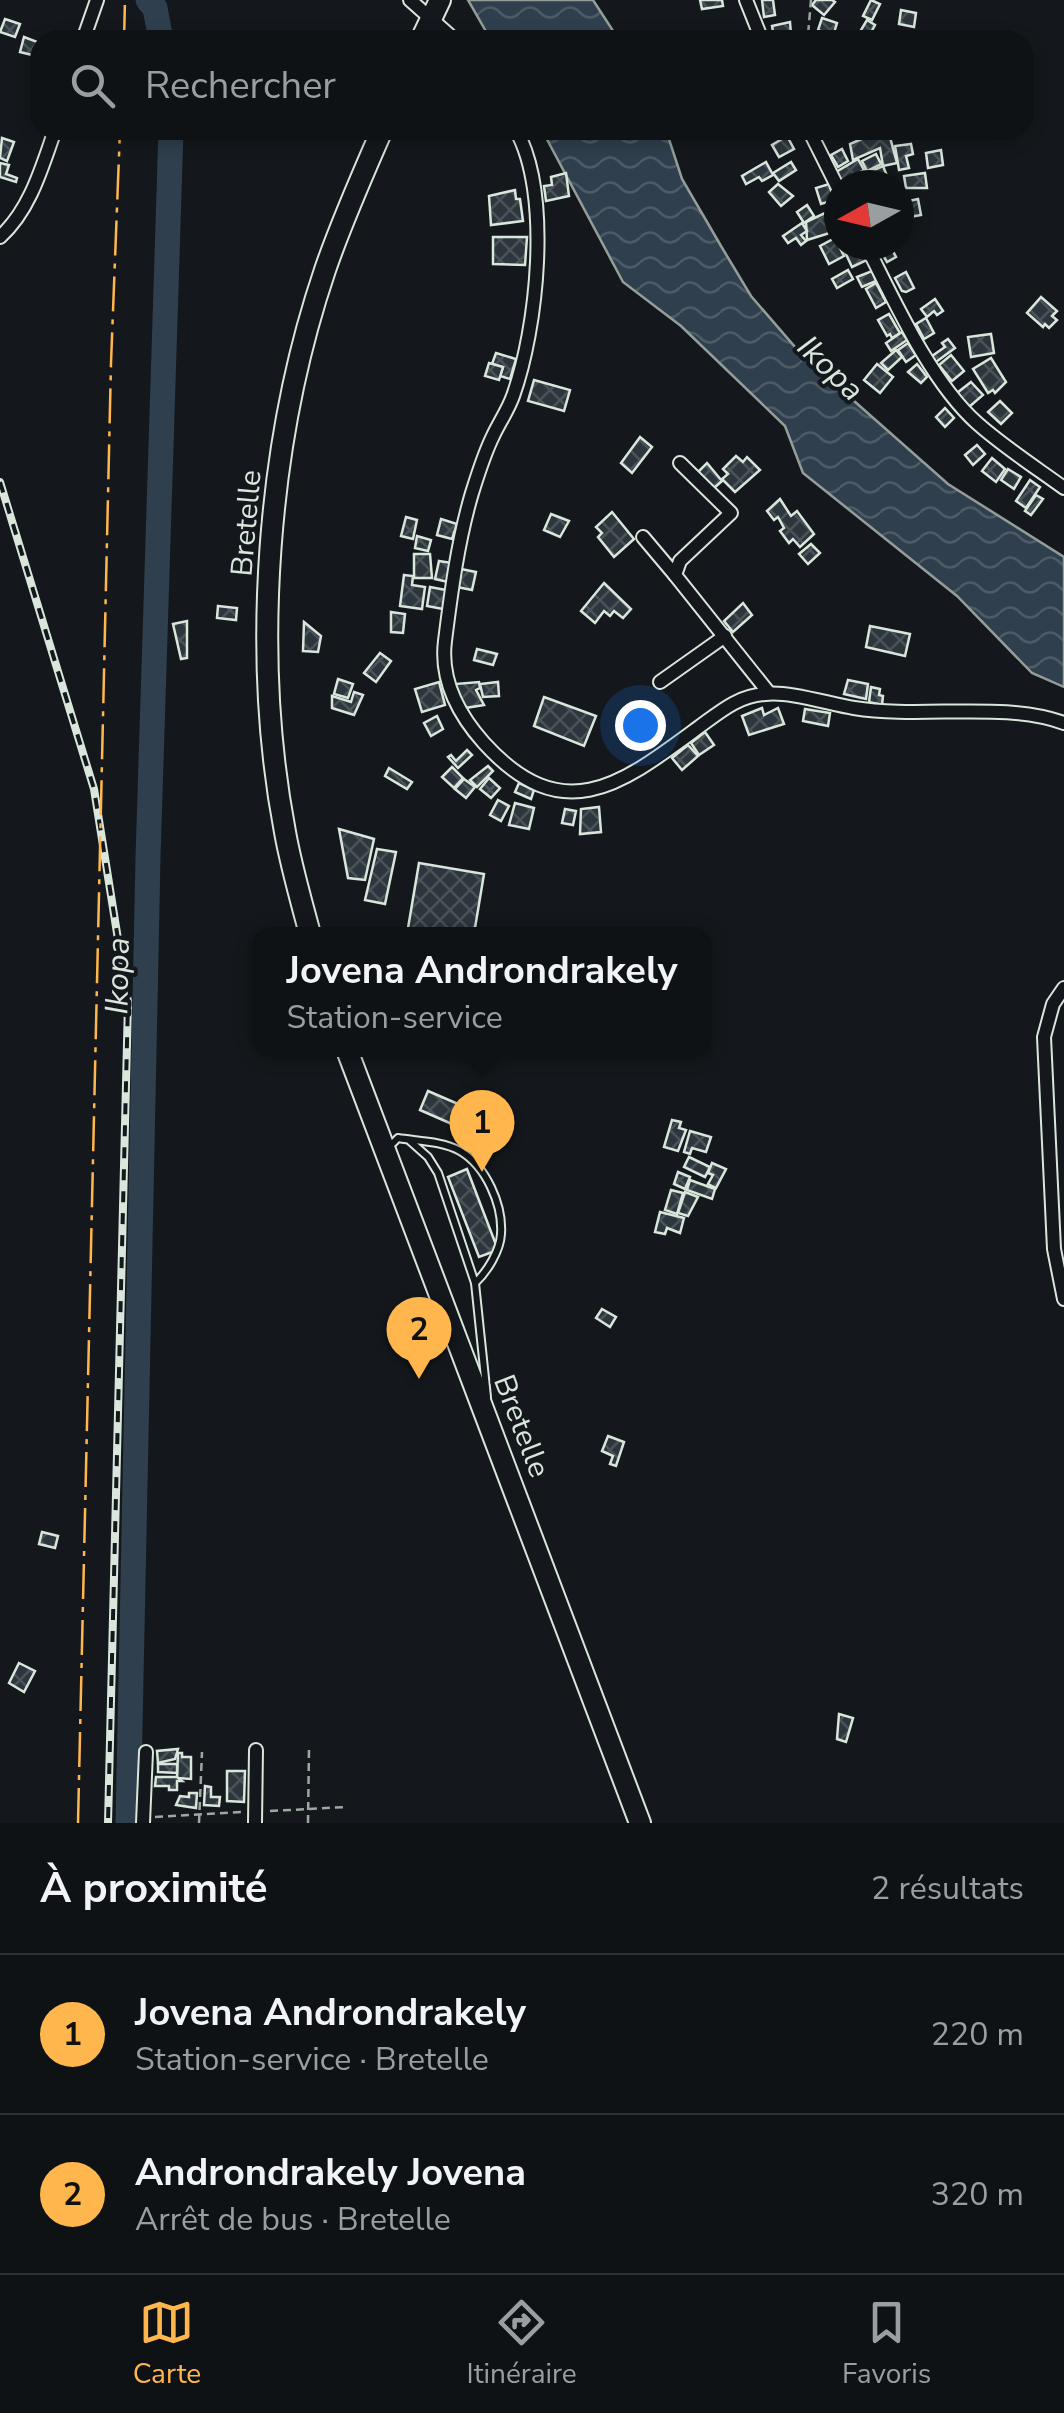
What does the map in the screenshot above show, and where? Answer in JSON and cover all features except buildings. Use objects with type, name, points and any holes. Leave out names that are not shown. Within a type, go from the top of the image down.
[{"type":"main road","points":[[426,30],[436,7]]},
{"type":"main road","name":"Bretelle","points":[[308,927],[284,831],[273,739],[270,605],[276,500],[298,366],[320,288],[378,140]]},
{"type":"main road","name":"Bretelle","points":[[350,1057],[640,1823]]},
{"type":"street","points":[[87,30],[97,0]]},
{"type":"street","points":[[410,0],[436,7],[450,30]]},
{"type":"street","points":[[746,0],[758,30]]},
{"type":"street","points":[[0,237],[25,205],[51,140]]},
{"type":"street","points":[[520,140],[535,200],[536,305],[512,399],[492,438],[465,518],[444,645],[444,671],[452,696],[472,729],[497,757],[544,786],[567,792],[592,791],[629,778],[738,699],[769,693],[859,709],[917,714],[1025,714],[1064,723]]},
{"type":"street","points":[[814,140],[829,170]]},
{"type":"street","points":[[874,260],[906,324],[974,421],[1064,488]]},
{"type":"street","points":[[675,574],[680,560],[731,513],[680,463]]},
{"type":"street","points":[[643,537],[769,693]]},
{"type":"street","points":[[660,682],[724,636]]},
{"type":"street","points":[[1064,988],[1053,1004],[1044,1037],[1054,1249],[1064,1300]]},
{"type":"street","points":[[255,1823],[256,1750]]},
{"type":"street","points":[[143,1823],[146,1752]]},
{"type":"lane","points":[[385,1152],[398,1138],[452,1147],[484,1173],[498,1209],[501,1235],[484,1274],[475,1283]]},
{"type":"lane","points":[[409,1140],[438,1172],[475,1283],[491,1428]]},
{"type":"path","points":[[808,30],[811,0]]},
{"type":"path","points":[[308,1823],[310,1747]]},
{"type":"path","points":[[198,1823],[202,1752]]},
{"type":"water","points":[[468,0],[593,0],[612,30],[485,30]]},
{"type":"water","points":[[547,140],[669,140],[682,179],[751,296],[802,355],[948,484],[1064,557],[1064,687],[1032,673],[957,596],[803,473],[785,426],[681,326],[623,282]]},
{"type":"waterway","name":"Ikopa","points":[[148,0],[155,8],[159,30]]},
{"type":"waterway","name":"Ikopa","points":[[128,1823],[148,857],[171,140]]},
{"type":"railway","points":[[0,482],[94,789],[128,1002],[108,1823]]},
{"type":"power","points":[[124,30],[125,0]]},
{"type":"power","points":[[78,1823],[111,363],[120,140]]},
{"type":"place","name":"Jovena Androndrakely","points":[[482,1172]]},
{"type":"place","name":"Androndrakely Jovena","points":[[419,1379]]}]
